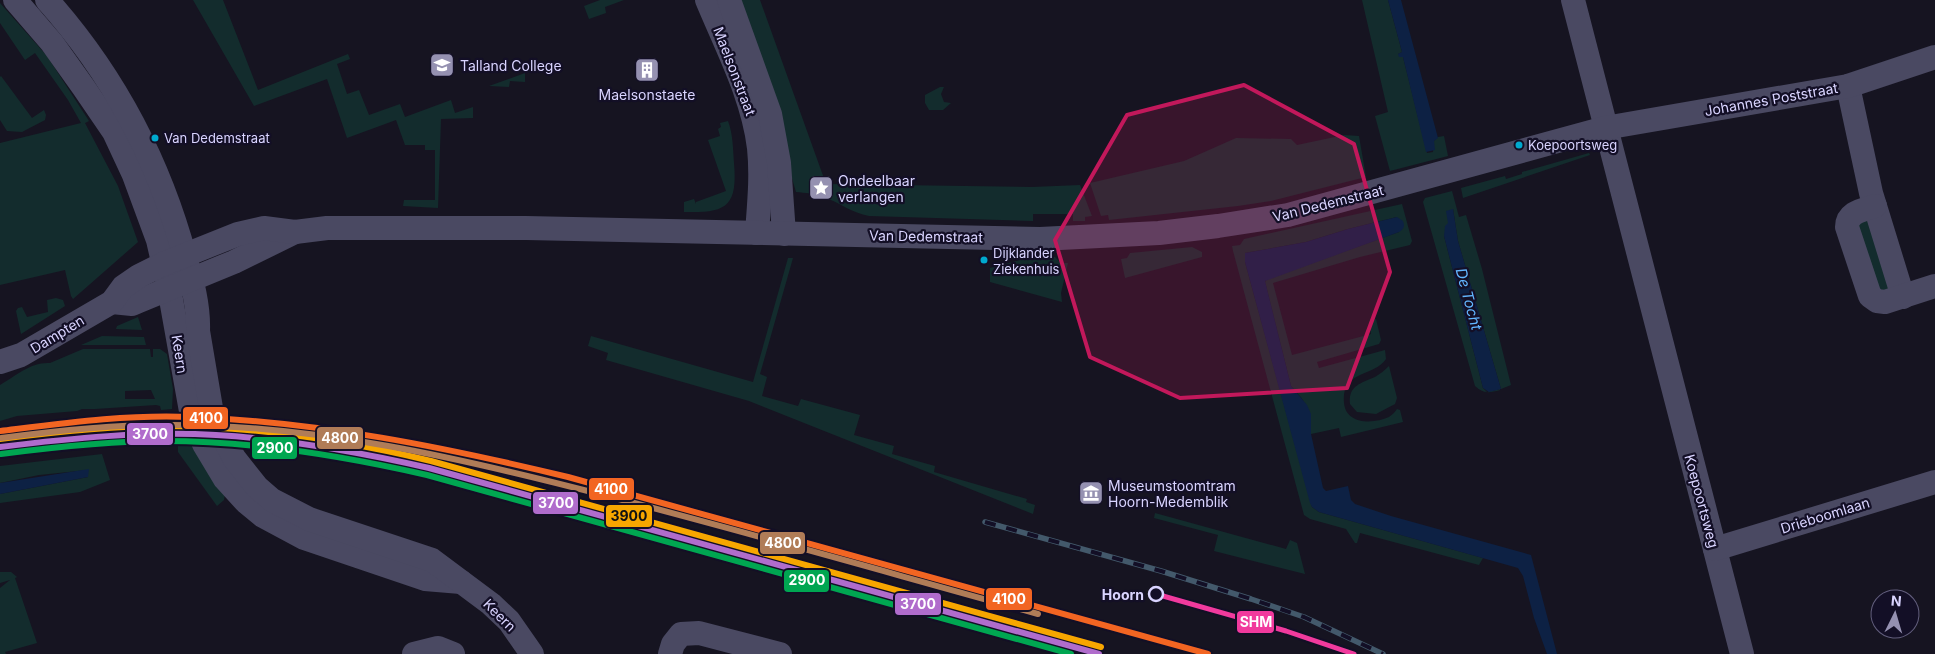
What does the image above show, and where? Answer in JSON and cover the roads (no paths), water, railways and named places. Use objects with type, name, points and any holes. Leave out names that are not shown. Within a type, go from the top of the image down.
[{"type":"street","name":"Keern","points":[[15,0],[52,43],[114,132],[134,174],[158,240],[192,280],[198,331],[212,414],[234,458],[257,486],[272,500],[309,519],[432,560],[491,604],[509,622],[529,653]]},
{"type":"street","name":"Keern","points":[[47,0],[89,50],[130,119],[159,177],[174,260],[169,288],[192,417],[204,444],[225,479],[236,492],[263,516],[304,538],[426,579],[461,582]]},
{"type":"street","name":"Maelsonstraat","points":[[707,0],[750,105],[759,146],[761,174],[757,233]]},
{"type":"street","name":"Maelsonstraat","points":[[729,0],[770,114],[779,164],[784,234]]},
{"type":"street","name":"Koepoortsweg","points":[[1573,0],[1742,654]]},
{"type":"street","name":"Johannes Poststraat","points":[[1605,128],[1848,86],[1935,57]]},
{"type":"street","points":[[1848,86],[1874,206],[1903,297]]},
{"type":"street","name":"Van Dedemstraat","points":[[174,260],[238,234],[264,228],[295,232],[327,228],[395,227],[1040,239],[1159,233],[1288,215],[1605,128]]},
{"type":"street","points":[[1874,206],[1858,212],[1847,221],[1869,293],[1873,299],[1885,302],[1935,286]]},
{"type":"street","name":"Van Dedemstraat","points":[[169,288],[192,280],[295,232]]},
{"type":"street","name":"Dampten","points":[[0,362],[21,355],[112,302],[123,287],[139,276],[174,260]]},
{"type":"street","points":[[112,302],[132,304],[169,288]]},
{"type":"street","name":"Drieboomlaan","points":[[1715,549],[1935,482]]},
{"type":"street","points":[[670,654],[673,644],[681,634],[699,633],[780,654]]},
{"type":"street","points":[[414,654],[438,648],[453,654]]},
{"type":"water","points":[[1388,0],[1401,0],[1438,138],[1434,141],[1435,150],[1426,152],[1403,57],[1399,57],[1398,54],[1402,52]]},
{"type":"water","name":"De Tocht","points":[[1453,209],[1458,241],[1501,389],[1489,392],[1483,388],[1444,236],[1445,226],[1448,223],[1446,211]]},
{"type":"water","points":[[1397,217],[1404,224],[1403,229],[1399,232],[1265,281],[1291,386],[1307,405],[1311,414],[1311,434],[1323,488],[1326,491],[1348,486],[1351,500],[1355,504],[1391,516],[1531,555],[1557,654],[1547,654],[1534,618],[1523,576],[1518,568],[1319,512],[1310,503],[1245,262],[1245,253],[1306,242]]},
{"type":"water","points":[[89,469],[88,477],[0,494],[0,483]]},
{"type":"railway","points":[[985,522],[1161,571],[1251,599],[1304,617],[1383,654]]},
{"type":"place","name":"Talland College","points":[[442,65]]},
{"type":"place","name":"Maelsonstaete","points":[[647,70]]},
{"type":"place","name":"Van Dedemstraat","points":[[155,138]]},
{"type":"place","name":"Koepoortsweg","points":[[1519,145]]},
{"type":"place","name":"Ondeelbaar verlangen","points":[[821,188]]},
{"type":"place","name":"Dijklander Ziekenhuis","points":[[984,260]]},
{"type":"place","name":"Museumstoomtram Hoorn-Medemblik","points":[[1091,493]]},
{"type":"place","name":"Hoorn","points":[[1156,594]]}]
